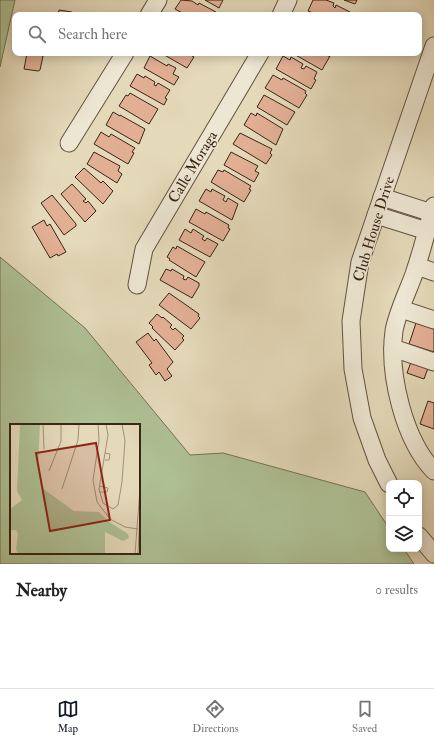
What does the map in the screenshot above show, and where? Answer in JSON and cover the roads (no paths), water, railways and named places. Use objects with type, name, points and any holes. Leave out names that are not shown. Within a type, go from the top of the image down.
[{"type":"street","points":[[151,12],[158,0]]},
{"type":"street","points":[[282,12],[288,0]]},
{"type":"street","name":"Club House Drive","points":[[387,480],[377,460],[362,418],[353,369],[351,321],[360,262],[434,46]]},
{"type":"street","points":[[69,143],[123,56]]},
{"type":"street","name":"Calle Moraga","points":[[137,285],[144,249],[258,56]]},
{"type":"street","points":[[382,197],[433,210],[417,266],[394,331],[393,361],[399,402],[408,431],[424,461],[434,471]]},
{"type":"street","points":[[376,215],[427,231]]},
{"type":"street","points":[[417,266],[434,272]]},
{"type":"street","points":[[401,309],[434,320]]},
{"type":"street","points":[[393,348],[434,362]]},
{"type":"street","points":[[422,540],[434,554]]}]
